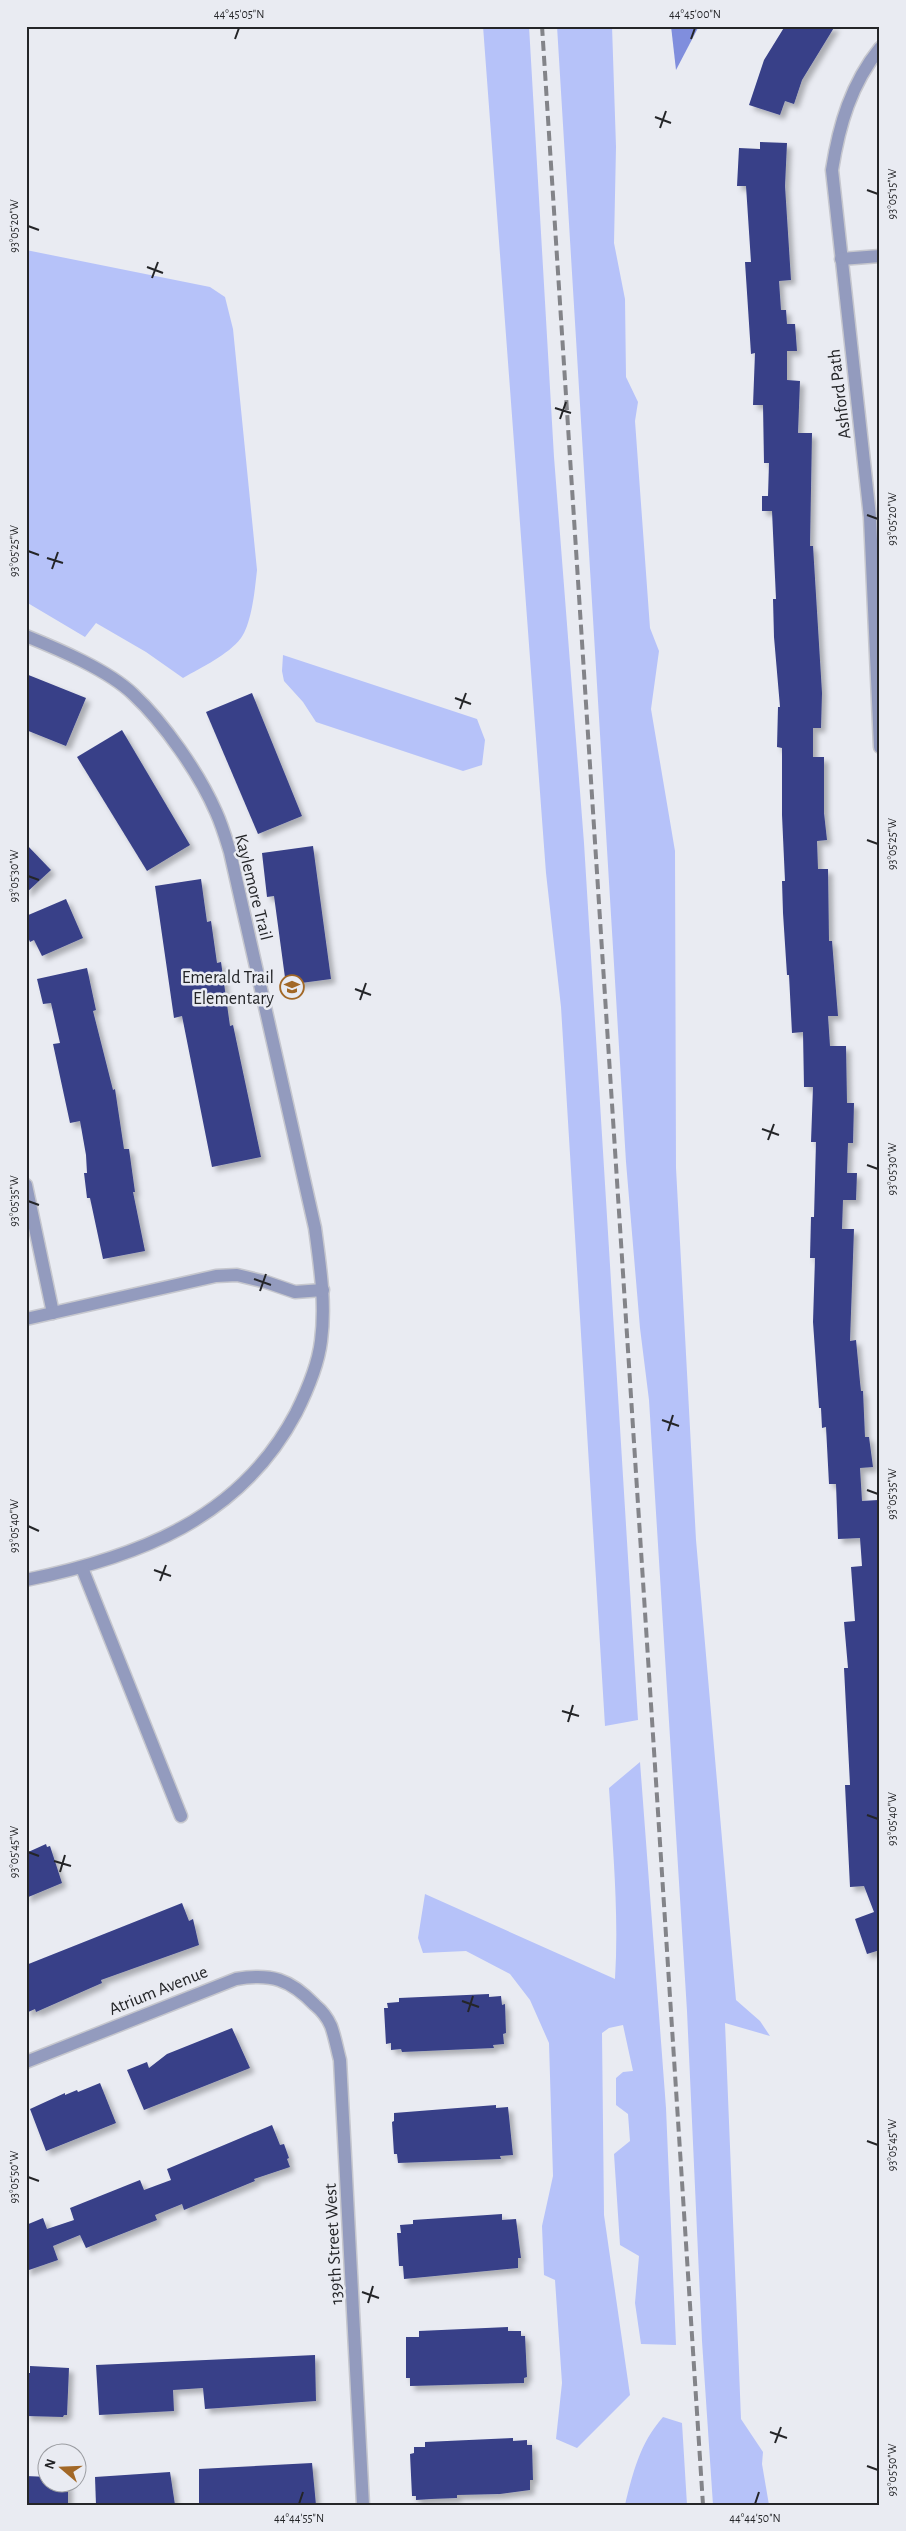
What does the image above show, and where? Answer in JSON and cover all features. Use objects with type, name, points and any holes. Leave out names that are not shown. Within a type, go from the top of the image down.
[{"type":"street","name":"Ashford Path","points":[[880,48],[861,74],[850,98],[837,138],[832,170],[877,567],[880,746]]},
{"type":"street","points":[[841,259],[880,256]]},
{"type":"street","name":"Kaylemore Trail","points":[[26,636],[55,647],[132,692],[159,722],[183,755],[216,812],[230,852],[313,1219],[323,1290],[321,1342],[315,1368],[300,1405],[282,1438],[260,1466],[215,1508],[168,1537],[82,1568],[26,1580]]},
{"type":"street","points":[[26,1185],[53,1313]]},
{"type":"street","points":[[26,1319],[216,1276],[237,1275],[295,1292],[323,1290]]},
{"type":"street","points":[[82,1568],[181,1816]]},
{"type":"street","name":"Atrium Avenue","points":[[26,2062],[236,1979],[257,1975],[284,1980],[303,1993]]},
{"type":"street","name":"139th Street West","points":[[303,1993],[330,2024],[340,2060],[363,2505]]},
{"type":"shaded area","points":[[483,26],[529,26],[554,457],[584,843],[638,1720],[605,1726],[561,1007],[546,873]]},
{"type":"shaded area","points":[[557,26],[612,26],[616,147],[614,243],[625,299],[626,377],[638,402],[635,421],[650,628],[659,651],[651,709],[675,851],[676,1168],[696,1540],[736,2000],[760,2021],[770,2036],[725,2023],[741,2419],[763,2452],[762,2464],[769,2505],[713,2505],[702,2341],[687,2011],[649,1400],[640,1328],[626,1162]]},
{"type":"shaded area","points":[[671,26],[699,26],[676,70]]},
{"type":"shaded area","points":[[26,250],[210,287],[225,297],[233,329],[257,570],[248,624],[241,638],[222,655],[183,678],[146,652],[96,623],[85,637],[26,602]]},
{"type":"shaded area","points":[[283,655],[477,719],[485,740],[482,765],[463,771],[316,722],[303,702],[284,681],[282,671]]},
{"type":"shaded area","points":[[640,1762],[666,2108],[676,2345],[641,2344],[635,2303],[639,2256],[620,2245],[614,2154],[630,2141],[628,2114],[616,2105],[616,2078],[623,2072],[633,2071],[623,2025],[609,2028],[602,2033],[604,2215],[630,2395],[577,2448],[556,2439],[562,2383],[555,2280],[544,2275],[542,2226],[553,2176],[549,2043],[530,2000],[510,1974],[466,1951],[423,1953],[418,1938],[425,1894],[615,1979],[616,1907],[609,1788]]},
{"type":"shaded area","points":[[663,2417],[682,2423],[687,2505],[625,2505],[638,2458],[648,2437]]},
{"type":"building","points":[[785,26],[835,26],[802,80],[794,104],[785,101],[780,115],[749,105],[764,60]]},
{"type":"building","points":[[760,142],[787,143],[785,186],[791,280],[779,281],[781,310],[786,310],[787,324],[795,324],[797,351],[787,351],[787,380],[800,381],[798,433],[812,433],[810,546],[813,546],[822,693],[821,728],[813,728],[813,757],[824,757],[824,813],[827,840],[817,841],[818,869],[828,869],[829,941],[832,941],[838,1016],[828,1016],[830,1046],[846,1046],[847,1103],[854,1103],[853,1143],[848,1143],[847,1173],[857,1173],[856,1200],[843,1200],[842,1229],[854,1229],[850,1341],[856,1340],[861,1391],[863,1391],[865,1437],[869,1437],[873,1467],[860,1468],[862,1501],[878,1500],[880,1637],[877,1638],[880,1666],[880,1950],[867,1954],[855,1919],[874,1912],[864,1886],[850,1887],[845,1785],[850,1785],[844,1668],[848,1668],[844,1622],[855,1621],[851,1567],[862,1566],[860,1538],[838,1539],[836,1484],[829,1484],[826,1427],[822,1428],[821,1408],[819,1408],[813,1322],[815,1258],[810,1258],[811,1217],[814,1217],[816,1142],[811,1142],[813,1087],[804,1087],[803,1032],[792,1033],[789,975],[787,975],[782,881],[785,881],[782,815],[782,748],[777,747],[778,707],[780,707],[774,637],[773,599],[776,599],[772,511],[762,511],[762,496],[768,496],[769,463],[764,463],[763,405],[753,405],[755,353],[751,354],[745,262],[751,262],[746,186],[737,186],[739,148],[760,149]]},
{"type":"building","points":[[26,674],[86,698],[66,746],[26,730]]},
{"type":"building","points":[[252,693],[302,816],[258,834],[206,712]]},
{"type":"building","points":[[122,730],[190,845],[147,871],[77,757]]},
{"type":"building","points":[[26,844],[51,870],[26,893]]},
{"type":"building","points":[[313,846],[331,979],[286,985],[274,896],[267,897],[262,853]]},
{"type":"building","points":[[201,879],[207,922],[211,921],[217,963],[221,962],[230,1026],[233,1025],[261,1157],[212,1167],[182,1016],[174,1018],[155,886]]},
{"type":"building","points":[[66,899],[83,938],[42,956],[34,940],[30,942],[26,932],[26,916]]},
{"type":"building","points":[[87,968],[96,1010],[93,1011],[113,1090],[115,1089],[124,1149],[129,1149],[135,1192],[133,1192],[145,1251],[103,1259],[90,1198],[87,1198],[84,1173],[87,1173],[86,1155],[80,1121],[70,1123],[53,1044],[60,1043],[51,1003],[43,1004],[37,979]]},
{"type":"building","points":[[46,1844],[47,1847],[50,1846],[62,1883],[26,1898],[26,1853]]},
{"type":"building","points":[[182,1903],[189,1921],[193,1919],[199,1945],[101,1980],[102,1983],[36,2012],[35,2009],[26,2013],[26,1965]]},
{"type":"building","points":[[489,1994],[489,1997],[501,1996],[502,2005],[505,2004],[506,2033],[503,2034],[504,2044],[493,2045],[494,2048],[402,2052],[401,2049],[391,2050],[391,2043],[386,2044],[384,2008],[388,2008],[387,2003],[399,2002],[399,1998]]},
{"type":"building","points":[[232,2028],[250,2068],[144,2110],[127,2070],[147,2062],[149,2068],[167,2054]]},
{"type":"building","points":[[100,2083],[116,2123],[46,2151],[30,2109],[65,2093],[65,2095],[77,2090],[78,2092]]},
{"type":"building","points":[[496,2105],[496,2108],[508,2107],[513,2155],[500,2156],[501,2159],[398,2163],[397,2154],[394,2154],[392,2122],[394,2121],[394,2113]]},
{"type":"building","points":[[272,2125],[280,2145],[284,2144],[290,2167],[254,2179],[255,2181],[184,2210],[182,2204],[155,2215],[157,2220],[86,2248],[80,2235],[53,2246],[58,2260],[26,2271],[26,2225],[43,2218],[47,2229],[74,2220],[70,2208],[140,2180],[144,2190],[171,2180],[167,2169]]},
{"type":"building","points":[[502,2214],[502,2220],[516,2219],[521,2258],[518,2258],[518,2268],[404,2279],[403,2266],[399,2266],[397,2233],[401,2233],[400,2225],[413,2224],[413,2220]]},
{"type":"building","points":[[508,2327],[508,2331],[521,2331],[521,2336],[525,2336],[527,2377],[524,2378],[524,2383],[410,2386],[410,2378],[406,2378],[406,2337],[419,2337],[419,2331]]},
{"type":"building","points":[[315,2355],[316,2401],[205,2409],[203,2388],[173,2390],[174,2411],[99,2415],[96,2365]]},
{"type":"building","points":[[30,2366],[69,2368],[67,2415],[63,2417],[26,2416],[26,2373],[30,2373]]},
{"type":"building","points":[[513,2438],[513,2441],[527,2440],[527,2445],[532,2445],[533,2480],[530,2480],[530,2490],[500,2494],[457,2495],[457,2498],[416,2500],[416,2496],[412,2496],[410,2454],[414,2453],[414,2447],[425,2447],[425,2442]]},
{"type":"building","points":[[312,2463],[316,2505],[199,2505],[199,2469]]},
{"type":"building","points":[[170,2472],[175,2505],[96,2505],[95,2477]]},
{"type":"building","points":[[26,2476],[38,2477],[38,2494],[68,2494],[68,2505],[26,2505]]},
{"type":"railway","points":[[542,26],[703,2505]]},
{"type":"place","name":"Emerald Trail Elementary","points":[[292,987]]}]
